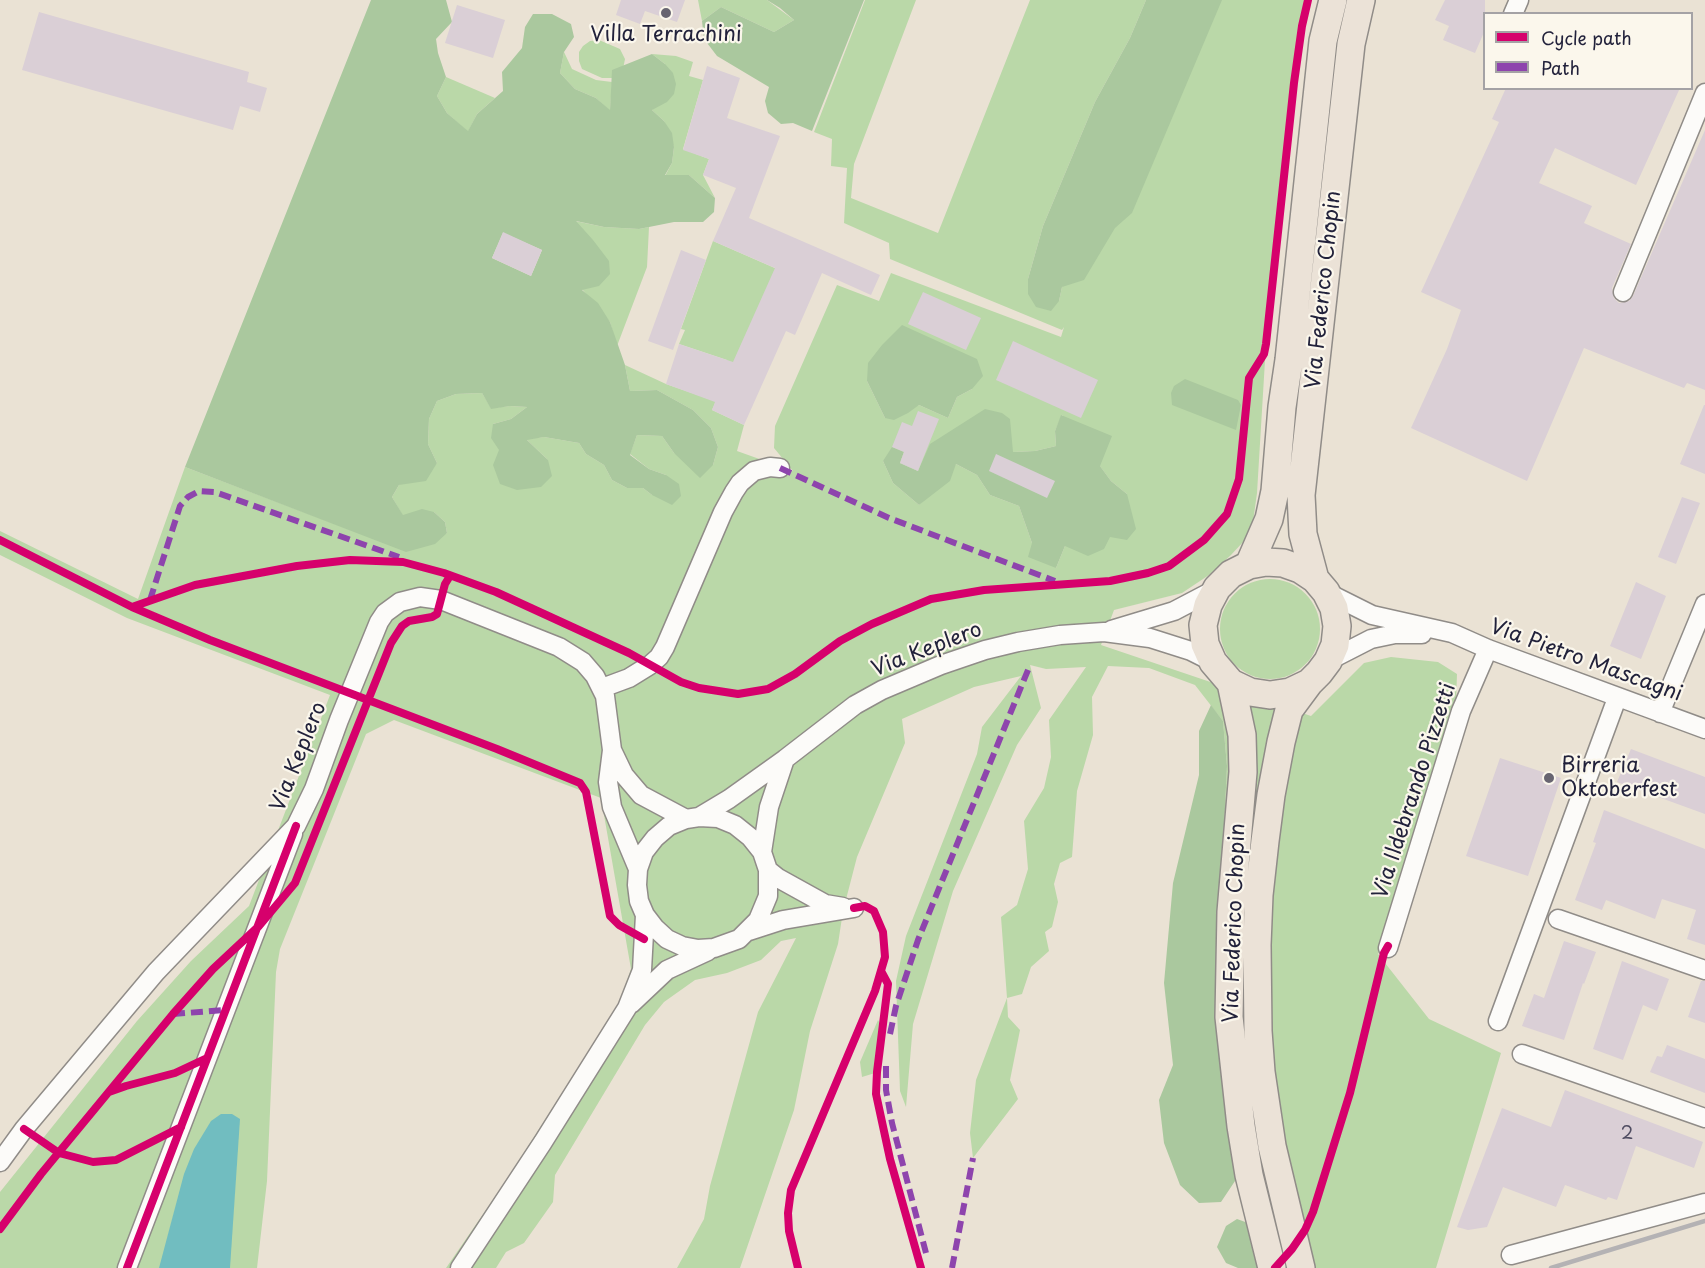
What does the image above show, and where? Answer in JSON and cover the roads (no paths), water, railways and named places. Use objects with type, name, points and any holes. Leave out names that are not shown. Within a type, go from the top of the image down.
[{"type":"main road","name":"Via Federico Chopin","points":[[1249,565],[1269,519],[1275,491],[1282,406],[1289,360],[1323,41],[1333,0]]},
{"type":"main road","name":"Via Federico Chopin","points":[[1301,1268],[1272,1146],[1261,1072],[1257,993],[1259,895],[1271,795],[1289,710],[1328,662],[1335,645],[1337,627],[1334,608],[1320,585],[1303,534],[1301,495],[1351,44],[1360,0]]},
{"type":"main road","name":"Via Federico Chopin","points":[[1309,683],[1290,692],[1270,695],[1250,692],[1231,683],[1213,662],[1205,644],[1203,624],[1208,605],[1217,588],[1231,574],[1249,565],[1266,562],[1283,563],[1300,569],[1320,585]]},
{"type":"main road","name":"Via Federico Chopin","points":[[1231,683],[1239,713],[1244,754],[1231,912],[1230,1017],[1247,1165],[1272,1268]]},
{"type":"street","points":[[1623,292],[1705,93]]},
{"type":"street","points":[[602,688],[629,678],[658,657],[665,647],[723,512],[734,492],[740,483],[754,471],[770,467],[780,468]]},
{"type":"street","name":"Via Pietro Mascagni","points":[[1320,585],[1371,615],[1452,633],[1617,698],[1705,729]]},
{"type":"street","points":[[1104,632],[1174,611],[1217,588]]},
{"type":"street","name":"Via Keplero","points":[[0,1162],[24,1129],[156,972],[296,826],[314,789],[374,634],[385,613],[400,602],[420,597],[441,600],[559,647],[583,662],[602,688],[609,718],[612,750]]},
{"type":"street","points":[[1660,713],[1705,604]]},
{"type":"street","points":[[1104,632],[1150,638],[1173,644],[1213,662]]},
{"type":"street","name":"Via Keplero","points":[[692,818],[729,799],[855,705],[910,677],[985,650],[1018,642],[1060,635],[1104,632]]},
{"type":"street","name":"Via Pietro Mascagni","points":[[1328,662],[1371,639],[1395,634],[1452,633]]},
{"type":"street","name":"Via Ildebrando Pizzetti","points":[[1388,948],[1461,711],[1488,649]]},
{"type":"street","points":[[1498,1022],[1617,698]]},
{"type":"street","points":[[612,750],[624,776],[641,795],[692,818]]},
{"type":"street","points":[[612,750],[608,782],[612,807],[638,869]]},
{"type":"street","points":[[762,852],[769,807],[785,759]]},
{"type":"street","points":[[627,1008],[668,970],[714,948],[733,942],[749,931],[758,920],[766,902],[770,883],[768,870],[762,852],[750,837],[735,825],[718,818],[692,818],[669,826],[644,852],[638,869],[639,901],[645,915],[655,928],[675,942],[698,949],[714,948]]},
{"type":"street","points":[[127,1268],[296,826]]},
{"type":"street","points":[[749,931],[783,920],[854,908],[825,904],[768,870]]},
{"type":"street","points":[[460,1268],[627,1008],[642,970],[645,915]]},
{"type":"street","points":[[1558,919],[1705,970]]},
{"type":"street","points":[[1522,1053],[1705,1118]]},
{"type":"street","points":[[1511,1255],[1705,1203]]},
{"type":"water","points":[[221,1114],[232,1114],[240,1119],[230,1268],[159,1268],[184,1174],[194,1149],[211,1121]]},
{"type":"railway","points":[[1551,1268],[1705,1221]]},
{"type":"place","name":"Villa Terrachini","points":[[666,13]]},
{"type":"place","name":"Birreria Oktoberfest","points":[[1549,778]]}]
